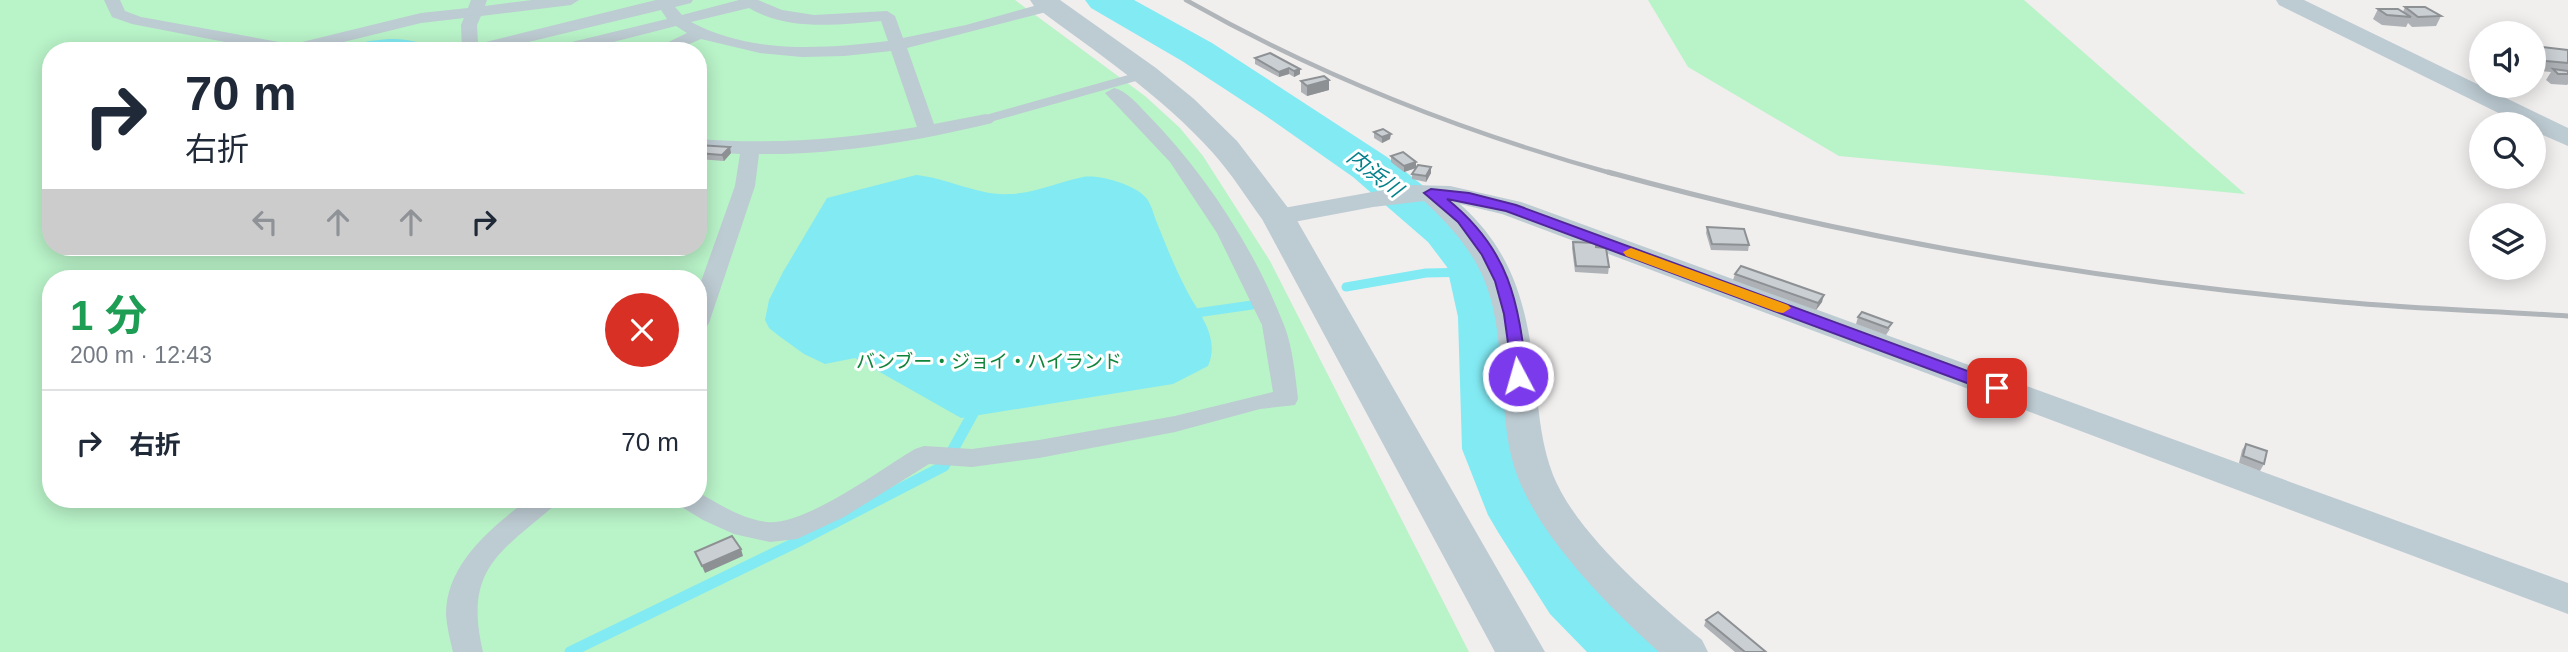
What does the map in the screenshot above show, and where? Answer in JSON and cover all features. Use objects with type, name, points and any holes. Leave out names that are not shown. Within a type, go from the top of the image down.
[{"type":"street","points":[[111,0],[118,14],[138,22],[251,42]]},
{"type":"street","points":[[323,42],[476,6],[571,0]]},
{"type":"street","points":[[506,42],[665,2],[685,0]]},
{"type":"street","points":[[2287,0],[2568,138]]},
{"type":"street","points":[[593,42],[748,1],[768,10],[800,17],[842,19],[887,16],[928,132]]},
{"type":"street","points":[[665,2],[678,21],[699,34],[740,45],[784,50],[844,51],[899,46],[954,34],[1047,3],[1146,74],[1183,104],[1226,148],[1278,217],[1520,652]]},
{"type":"street","points":[[469,42],[476,6]]},
{"type":"street","points":[[680,42],[699,34]]},
{"type":"street","points":[[704,508],[744,527],[770,531],[797,529],[835,510],[923,455],[972,458],[1039,449],[1175,424],[1261,401],[1286,399],[1274,327],[1221,220],[1166,145],[1140,115],[1109,90]]},
{"type":"street","points":[[707,146],[750,148],[838,143],[928,132],[986,119]]},
{"type":"street","points":[[707,297],[745,186],[750,148]]},
{"type":"street","points":[[1278,217],[1411,195],[1469,198],[1511,208],[2568,599]]},
{"type":"street","points":[[1411,195],[1463,219],[1489,254],[1503,281],[1512,314],[1525,440],[1540,487],[1568,530],[1601,572],[1687,652]]},
{"type":"street","points":[[468,652],[461,611],[467,580],[479,561],[500,538],[535,508]]},
{"type":"lane","points":[[986,119],[1109,90],[1146,74]]},
{"type":"green space","name":"バンブー・ジョイ・ハイランド","points":[[0,0],[1015,0],[1145,96],[1180,128],[1203,156],[1270,261],[1469,652],[0,652]]},
{"type":"green space","points":[[1648,0],[2024,0],[2245,194],[1839,156],[1688,67]]},
{"type":"water","points":[[388,39],[418,42],[365,42]]},
{"type":"water","points":[[916,175],[998,194],[1029,192],[1083,177],[1098,177],[1135,189],[1149,202],[1177,271],[1210,334],[1212,345],[1208,366],[1173,384],[961,418],[855,358],[825,364],[804,354],[769,328],[765,320],[769,300],[827,198]]},
{"type":"building","points":[[2405,7],[2425,7],[2441,16],[2418,17]]},
{"type":"building","points":[[2378,9],[2398,9],[2411,17],[2387,15]]},
{"type":"building","points":[[2546,47],[2568,50],[2568,63],[2546,61]]},
{"type":"building","points":[[1270,53],[1300,69],[1294,71],[1289,68],[1279,72],[1255,58]]},
{"type":"building","points":[[2553,69],[2568,71],[2568,74],[2558,74]]},
{"type":"building","points":[[1324,76],[1329,80],[1307,86],[1301,81]]},
{"type":"building","points":[[1383,129],[1391,134],[1382,137],[1374,132]]},
{"type":"building","points":[[707,146],[730,147],[722,155],[707,154]]},
{"type":"building","points":[[1403,152],[1416,162],[1404,166],[1391,156]]},
{"type":"building","points":[[1418,165],[1431,167],[1426,176],[1412,174]]},
{"type":"building","points":[[1707,227],[1744,229],[1749,245],[1712,244]]},
{"type":"building","points":[[1573,242],[1596,243],[1596,247],[1606,248],[1609,267],[1576,266]]},
{"type":"building","points":[[1741,266],[1824,295],[1818,303],[1735,274]]},
{"type":"building","points":[[1862,312],[1892,323],[1888,328],[1858,317]]},
{"type":"building","points":[[2246,444],[2267,451],[2264,464],[2243,456]]},
{"type":"building","points":[[732,536],[741,549],[702,566],[695,552]]},
{"type":"building","points":[[1718,612],[1766,652],[1745,652],[1706,620]]},
{"type":"waterway","name":"内浜川","points":[[1105,0],[1197,52],[1282,106],[1370,167],[1447,231],[1474,265],[1487,317],[1494,449],[1522,515],[1576,595],[1634,652]]},
{"type":"waterway","points":[[1346,287],[1426,273],[1476,272]]},
{"type":"waterway","points":[[1189,314],[1252,305]]},
{"type":"waterway","points":[[570,652],[799,541],[944,466],[977,406]]},
{"type":"railway","points":[[1186,0],[1341,78],[1395,100],[1504,140],[1614,174]]},
{"type":"railway","points":[[1608,172],[1789,217],[1972,254],[2063,269],[2341,302],[2568,316]]},
{"type":"slow traffic","points":[[1631,252],[1783,308]]},
{"type":"route","points":[[1518,376],[1512,314],[1503,281],[1489,254],[1463,219],[1431,193],[1511,208],[1997,388]]}]
